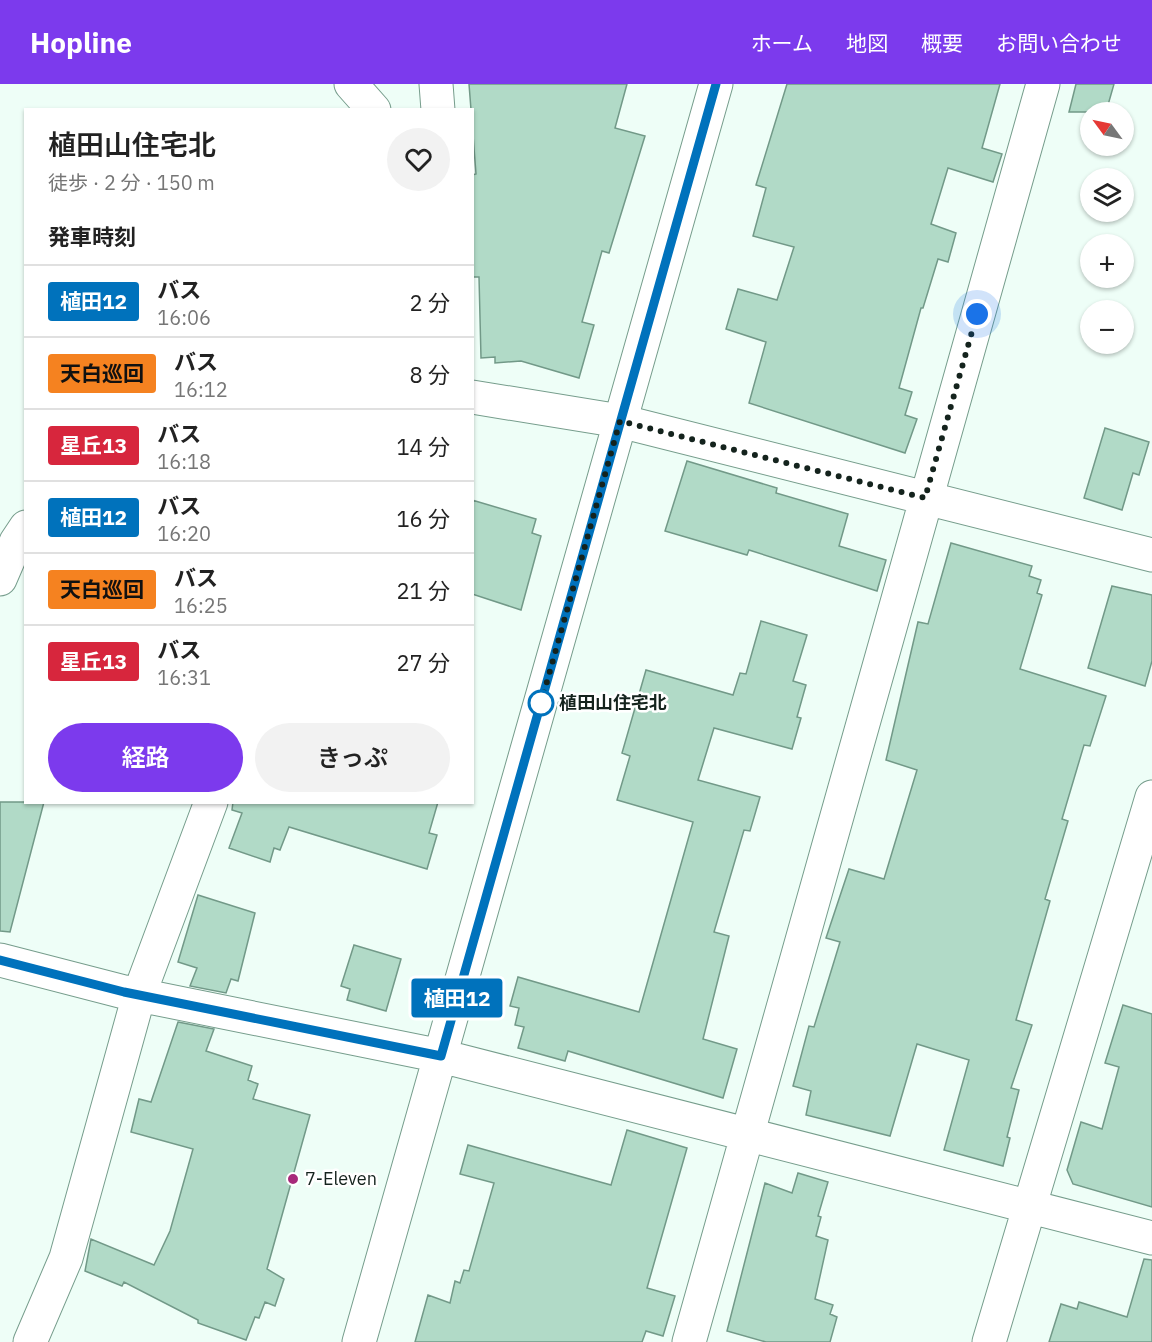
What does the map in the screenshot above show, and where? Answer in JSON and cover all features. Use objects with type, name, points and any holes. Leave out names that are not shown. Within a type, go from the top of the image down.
[{"type":"street","points":[[351,84],[372,108]]},
{"type":"street","points":[[436,84],[438,108]]},
{"type":"street","points":[[360,1342],[716,84]]},
{"type":"street","points":[[689,1342],[1042,84]]},
{"type":"street","points":[[474,397],[620,421],[1152,555]]},
{"type":"street","points":[[0,579],[16,542],[24,530]]},
{"type":"street","points":[[989,1342],[1152,797]]},
{"type":"street","points":[[30,1342],[66,1258],[139,995],[210,804]]},
{"type":"street","points":[[0,960],[139,995],[441,1056],[1152,1238]]},
{"type":"building","points":[[469,84],[627,84],[615,128],[645,136],[609,253],[602,251],[582,322],[594,325],[579,378],[521,361],[495,363],[495,357],[481,358],[479,277],[474,277],[474,174],[476,174],[474,108],[471,108]]},
{"type":"building","points":[[787,84],[1000,84],[982,148],[1002,154],[993,182],[948,168],[931,224],[956,233],[948,262],[938,259],[923,308],[921,308],[899,388],[912,392],[905,415],[917,419],[905,453],[749,403],[766,342],[726,329],[738,289],[777,300],[794,247],[753,236],[766,188],[756,185]]},
{"type":"building","points":[[1076,84],[1114,84],[1109,102],[1080,102],[1080,112],[1069,112]]},
{"type":"building","points":[[1105,428],[1149,442],[1139,475],[1133,473],[1122,510],[1084,498]]},
{"type":"building","points":[[687,461],[777,488],[776,493],[848,514],[839,546],[886,560],[877,591],[749,550],[747,555],[665,531]]},
{"type":"building","points":[[474,501],[536,519],[532,533],[541,536],[521,610],[474,595]]},
{"type":"building","points":[[951,543],[1032,566],[1029,576],[1041,580],[1037,593],[1042,595],[1020,669],[1106,696],[1090,746],[1084,745],[1062,819],[1068,821],[1045,899],[1050,901],[1016,1020],[1032,1025],[1011,1088],[1019,1090],[1007,1137],[1010,1138],[1003,1166],[944,1150],[969,1060],[917,1044],[890,1136],[806,1115],[811,1091],[793,1086],[809,1026],[814,1027],[840,942],[826,938],[849,869],[884,879],[917,770],[886,760],[918,622],[928,624]]},
{"type":"building","points":[[1112,586],[1152,595],[1152,661],[1145,686],[1088,668]]},
{"type":"building","points":[[761,621],[807,635],[793,681],[806,685],[797,717],[801,718],[792,749],[714,728],[698,780],[760,797],[750,831],[744,830],[714,932],[729,936],[703,1039],[737,1049],[723,1098],[568,1051],[565,1061],[518,1048],[524,1027],[515,1025],[519,1008],[510,1006],[518,977],[639,1012],[693,822],[617,800],[630,756],[622,753],[646,670],[733,695],[740,673],[746,674]]},
{"type":"building","points":[[0,802],[43,804],[10,932],[0,931]]},
{"type":"building","points":[[233,804],[437,804],[429,833],[437,835],[427,869],[289,827],[280,850],[274,848],[270,862],[229,848],[242,813],[232,810]]},
{"type":"building","points":[[198,895],[255,913],[238,981],[231,979],[226,993],[190,986],[197,968],[178,962]]},
{"type":"building","points":[[354,945],[401,959],[386,1011],[347,1000],[350,989],[341,986]]},
{"type":"building","points":[[1123,1005],[1152,1014],[1152,1207],[1073,1184],[1067,1170],[1081,1122],[1102,1129],[1119,1067],[1105,1063]]},
{"type":"building","points":[[178,1022],[214,1029],[206,1051],[252,1066],[248,1080],[258,1084],[253,1099],[310,1115],[267,1269],[284,1279],[275,1306],[265,1302],[259,1318],[255,1317],[246,1340],[198,1323],[198,1320],[124,1282],[122,1286],[85,1271],[91,1239],[154,1265],[170,1231],[193,1149],[131,1132],[139,1099],[151,1102]]},
{"type":"building","points":[[627,1130],[687,1148],[647,1288],[675,1296],[663,1336],[646,1331],[642,1342],[415,1342],[428,1295],[450,1303],[455,1281],[460,1283],[464,1270],[469,1271],[494,1183],[460,1174],[468,1145],[611,1185]]},
{"type":"building","points":[[798,1173],[828,1182],[818,1216],[821,1217],[816,1236],[828,1240],[815,1299],[833,1305],[830,1314],[837,1317],[830,1342],[766,1342],[727,1331],[765,1183],[792,1193]]},
{"type":"building","points":[[1144,1259],[1152,1260],[1152,1342],[1049,1342],[1061,1304],[1077,1309],[1079,1302],[1127,1317]]},
{"type":"bus line","name":"植田12","points":[[0,960],[124,992],[441,1056],[716,84]]},
{"type":"place","name":"植田山住宅北","points":[[541,703]]},
{"type":"place","name":"7-Eleven","points":[[293,1179]]},
{"type":"route","points":[[541,703],[620,421],[925,498],[977,314]]}]
